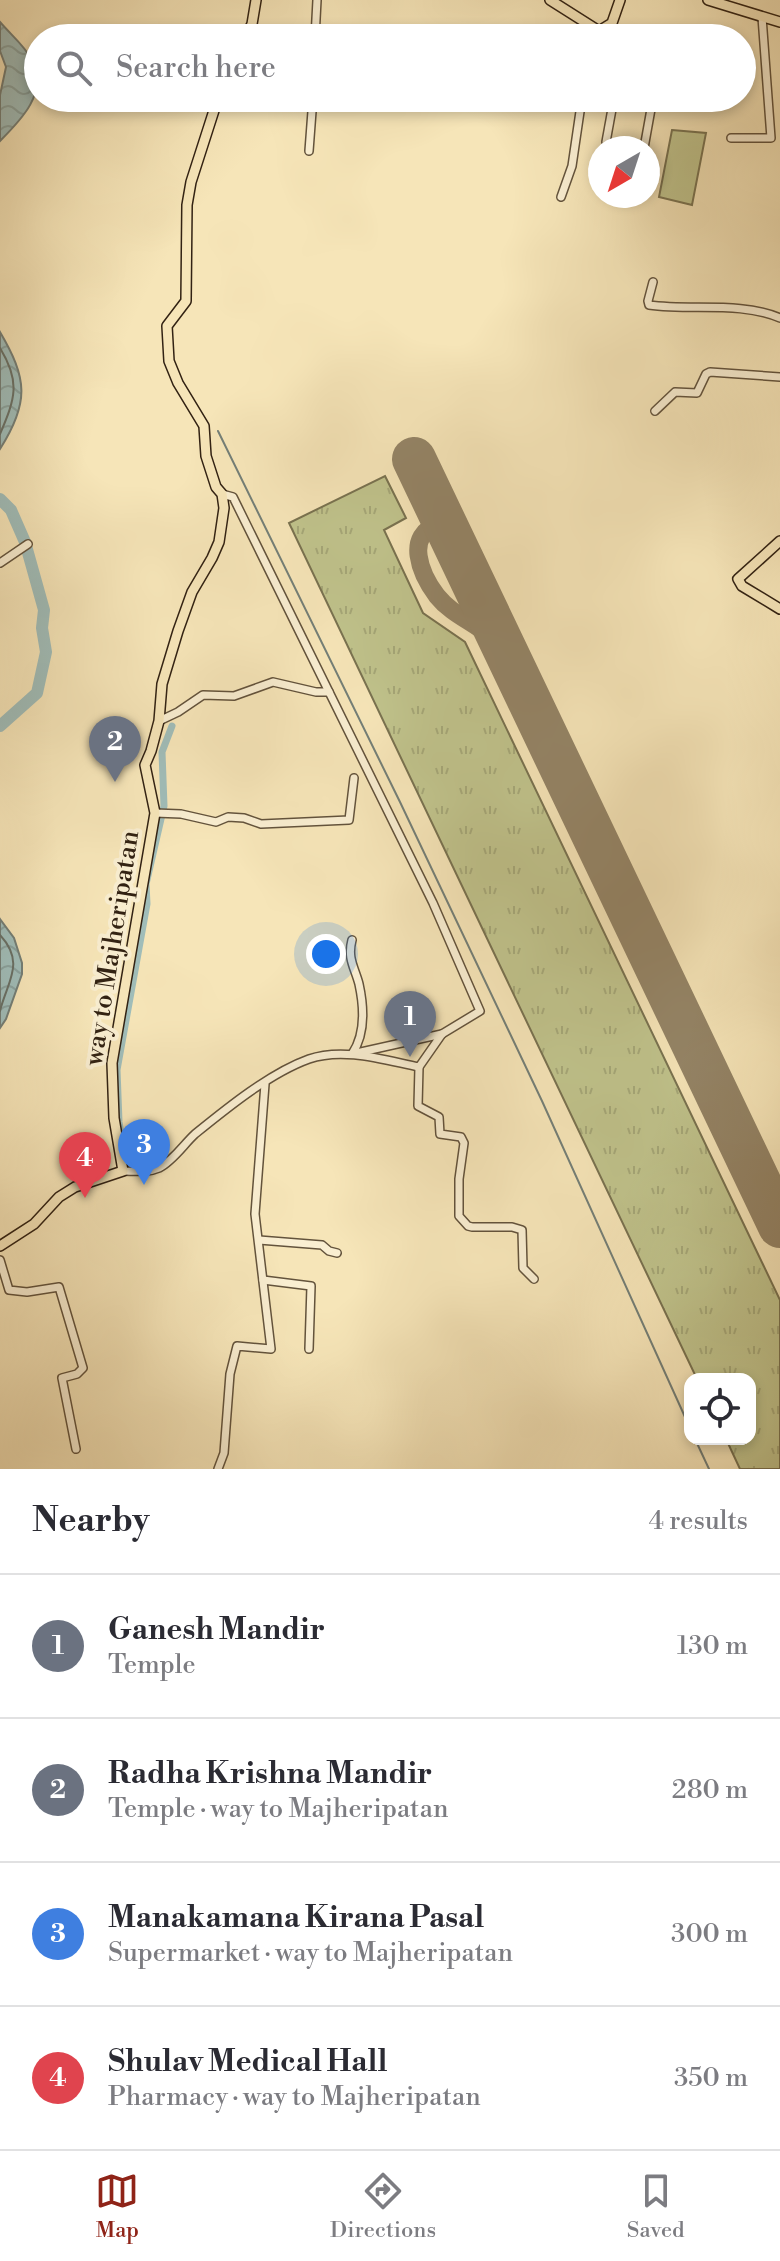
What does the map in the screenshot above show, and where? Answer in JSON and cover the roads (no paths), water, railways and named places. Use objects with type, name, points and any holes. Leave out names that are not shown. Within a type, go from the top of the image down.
[{"type":"main road","points":[[252,24],[256,0]]},
{"type":"main road","points":[[550,0],[586,24]]},
{"type":"main road","points":[[611,24],[620,0]]},
{"type":"main road","points":[[708,0],[780,22]]},
{"type":"main road","name":"way to Majheripatan","points":[[123,1171],[114,1118],[112,1063],[155,813],[145,765],[159,721],[162,684],[178,631],[192,592],[219,542],[224,508],[222,494],[216,487],[206,456],[204,426],[172,372],[167,326],[186,301],[187,205],[191,182],[214,112]]},
{"type":"main road","points":[[780,541],[738,579],[742,586],[780,609]]},
{"type":"main road","points":[[0,1246],[34,1224],[59,1197],[75,1187],[123,1171]]},
{"type":"street","points":[[316,24],[317,0]]},
{"type":"street","points":[[731,138],[771,138],[762,17]]},
{"type":"street","points":[[309,151],[312,112]]},
{"type":"street","points":[[561,197],[572,166],[580,112]]},
{"type":"street","points":[[607,136],[611,112]]},
{"type":"street","points":[[646,136],[650,112]]},
{"type":"street","points":[[653,282],[649,305],[674,309],[760,312],[780,318]]},
{"type":"street","points":[[655,411],[675,392],[697,393],[710,372],[780,377]]},
{"type":"street","points":[[123,1171],[160,1168],[195,1134],[275,1075],[311,1058],[352,1054],[442,1034],[478,1013],[479,1008],[433,903],[233,497],[222,494]]},
{"type":"street","points":[[0,563],[26,545]]},
{"type":"street","points":[[159,721],[203,695],[234,696],[273,682],[329,692]]},
{"type":"street","points":[[155,813],[181,814],[216,822],[228,817],[244,818],[261,824],[349,820],[354,778]]},
{"type":"street","points":[[352,940],[349,960],[359,983],[362,1032],[352,1054]]},
{"type":"street","points":[[442,1034],[419,1067],[418,1106],[439,1117],[440,1134],[461,1137],[464,1143],[459,1179],[459,1216],[472,1227],[522,1230],[523,1268],[534,1279]]},
{"type":"street","points":[[352,1054],[419,1067]]},
{"type":"street","points":[[218,1469],[224,1453],[230,1374],[237,1346],[271,1349],[255,1214],[265,1084]]},
{"type":"street","points":[[259,1240],[322,1245],[337,1253]]},
{"type":"street","points":[[0,1260],[9,1290],[27,1292],[59,1287],[83,1368],[77,1374],[62,1378],[76,1449]]},
{"type":"street","points":[[263,1280],[311,1286],[309,1349]]},
{"type":"water","points":[[0,22],[24,49],[26,112],[0,141],[0,95],[6,67],[0,51]]},
{"type":"water","points":[[0,332],[16,363],[21,390],[16,417],[0,449]]},
{"type":"water","points":[[0,919],[14,938],[22,974],[0,1028]]},
{"type":"waterway","points":[[218,431],[542,1101],[684,1415]]},
{"type":"waterway","points":[[0,499],[11,510],[25,542],[44,610],[42,628],[46,652],[37,693],[0,726]]},
{"type":"waterway","points":[[127,1168],[119,1122],[117,1070],[147,904],[146,884],[164,806],[162,752],[172,726]]},
{"type":"waterway","points":[[698,1445],[709,1469]]},
{"type":"place","name":"Radha Krishna Mandir","points":[[115,782]]},
{"type":"place","name":"Ganesh Mandir","points":[[410,1057]]},
{"type":"place","name":"Manakamana Kirana Pasal","points":[[144,1185]]},
{"type":"place","name":"Shulav Medical Hall","points":[[85,1198]]}]
